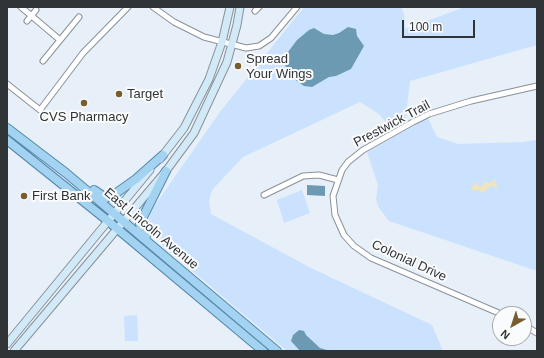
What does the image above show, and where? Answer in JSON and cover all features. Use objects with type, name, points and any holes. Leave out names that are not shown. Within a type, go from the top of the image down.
[{"type":"main road","points":[[7,344],[184,128],[198,103],[218,58],[230,7]]},
{"type":"main road","points":[[14,351],[166,171],[194,133],[222,76],[232,45],[240,7]]},
{"type":"main road","name":"East Lincoln Avenue","points":[[7,128],[66,173],[277,351]]},
{"type":"main road","name":"East Lincoln Avenue","points":[[7,140],[117,228],[263,351]]},
{"type":"main road","points":[[66,173],[73,174],[101,196],[108,198],[136,179],[163,155]]},
{"type":"main road","points":[[166,171],[140,223],[140,229],[190,272],[196,283]]},
{"type":"street","points":[[21,7],[60,40]]},
{"type":"street","points":[[7,84],[40,110],[83,53],[128,7]]},
{"type":"street","points":[[153,7],[174,22],[204,38],[246,48],[259,46],[271,38],[298,7]]},
{"type":"street","points":[[27,21],[36,10]]},
{"type":"street","points":[[42,61],[78,17]]},
{"type":"street","name":"Prestwick Trail","points":[[338,180],[342,170],[348,162],[363,150],[429,114],[470,102],[537,86]]},
{"type":"street","points":[[264,195],[303,176],[318,175],[338,180]]},
{"type":"street","name":"Colonial Drive","points":[[338,180],[333,196],[335,216],[344,235],[354,246],[371,258],[492,310]]},
{"type":"shaded area","points":[[304,7],[401,7],[404,14],[405,29],[465,7],[537,7],[537,45],[410,81],[405,122],[391,129],[379,114],[360,102],[243,157],[212,190],[209,201],[211,214],[311,268],[432,325],[443,351],[287,351],[144,230],[153,208],[220,112]]},
{"type":"shaded area","points":[[348,27],[356,29],[357,36],[364,46],[351,69],[336,76],[329,77],[312,87],[304,86],[293,78],[286,69],[285,62],[288,52],[297,40],[309,30],[314,28],[324,34],[333,35]]},
{"type":"shaded area","points":[[428,118],[437,137],[458,144],[523,142],[537,140],[537,271],[389,221],[379,208],[376,199],[378,185],[367,152]]},
{"type":"shaded area","points":[[135,184],[117,206],[113,207],[107,202]]},
{"type":"shaded area","points":[[307,185],[325,186],[325,196],[307,195]]},
{"type":"shaded area","points":[[302,190],[310,213],[284,223],[277,200]]},
{"type":"shaded area","points":[[149,196],[137,226],[131,221],[131,217]]},
{"type":"shaded area","points":[[137,315],[138,341],[125,341],[124,316]]},
{"type":"shaded area","points":[[299,330],[304,331],[306,335],[320,348],[330,351],[300,351],[291,341],[293,335]]},
{"type":"sand","points":[[497,179],[494,183],[498,186],[497,188],[491,186],[483,193],[478,190],[471,190],[474,183],[477,183],[478,186],[482,186],[484,182],[490,183]]},
{"type":"place","name":"Spread Your Wings","points":[[238,66]]},
{"type":"place","name":"Target","points":[[119,94]]},
{"type":"place","name":"CVS Pharmacy","points":[[84,103]]},
{"type":"place","name":"First Bank","points":[[24,196]]}]
